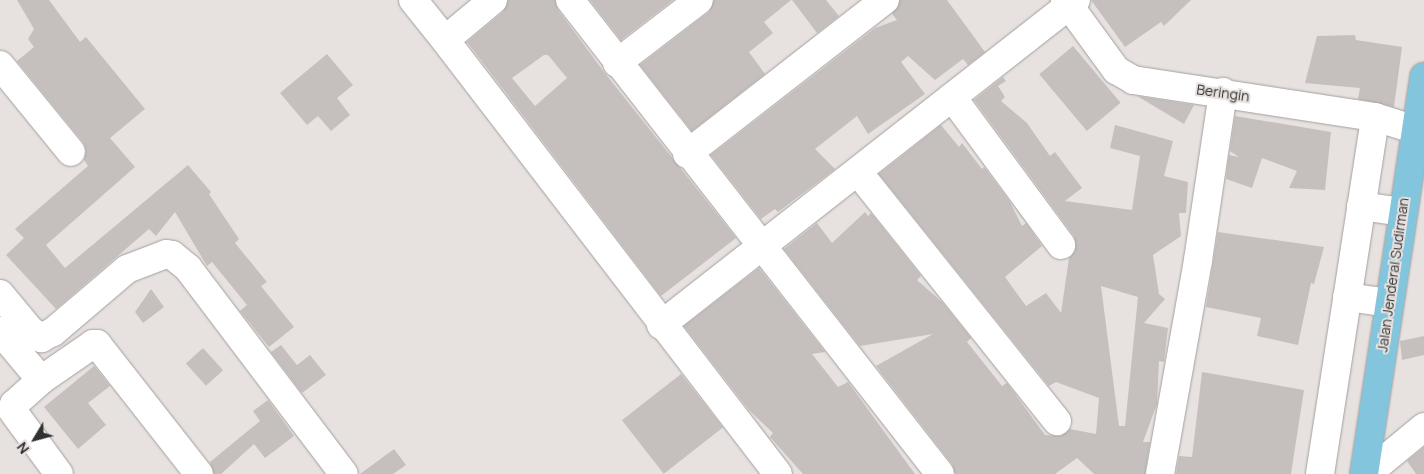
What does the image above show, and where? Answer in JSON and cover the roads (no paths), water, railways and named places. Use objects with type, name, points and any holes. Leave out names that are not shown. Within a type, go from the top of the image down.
[{"type":"main road","name":"Jalan Jenderal Sudirman","points":[[1366,474],[1402,212],[1424,77]]},
{"type":"street","points":[[413,0],[661,325],[778,474]]},
{"type":"street","points":[[445,40],[493,0]]},
{"type":"street","points":[[570,0],[687,154],[762,246],[940,474]]},
{"type":"street","points":[[617,63],[699,0]]},
{"type":"street","points":[[687,154],[885,0]]},
{"type":"street","points":[[661,325],[858,172],[1070,2]]},
{"type":"street","name":"Beringin","points":[[1070,2],[1123,76],[1159,85],[1223,92],[1375,117],[1416,130]]},
{"type":"street","points":[[0,65],[71,152]]},
{"type":"street","points":[[1160,474],[1198,260],[1223,92]]},
{"type":"street","points":[[952,97],[1061,245]]},
{"type":"street","points":[[1320,474],[1375,117]]},
{"type":"street","points":[[858,172],[1056,421]]},
{"type":"street","points":[[1361,206],[1402,212]]},
{"type":"street","points":[[0,294],[34,335],[44,337],[127,269],[166,254],[172,255],[188,268],[344,474]]},
{"type":"street","points":[[1347,297],[1389,303]]},
{"type":"street","points":[[0,330],[41,380]]},
{"type":"street","points":[[60,474],[12,410],[14,404],[41,380],[93,344],[97,344],[199,474]]},
{"type":"street","points":[[1366,474],[1424,427]]}]
